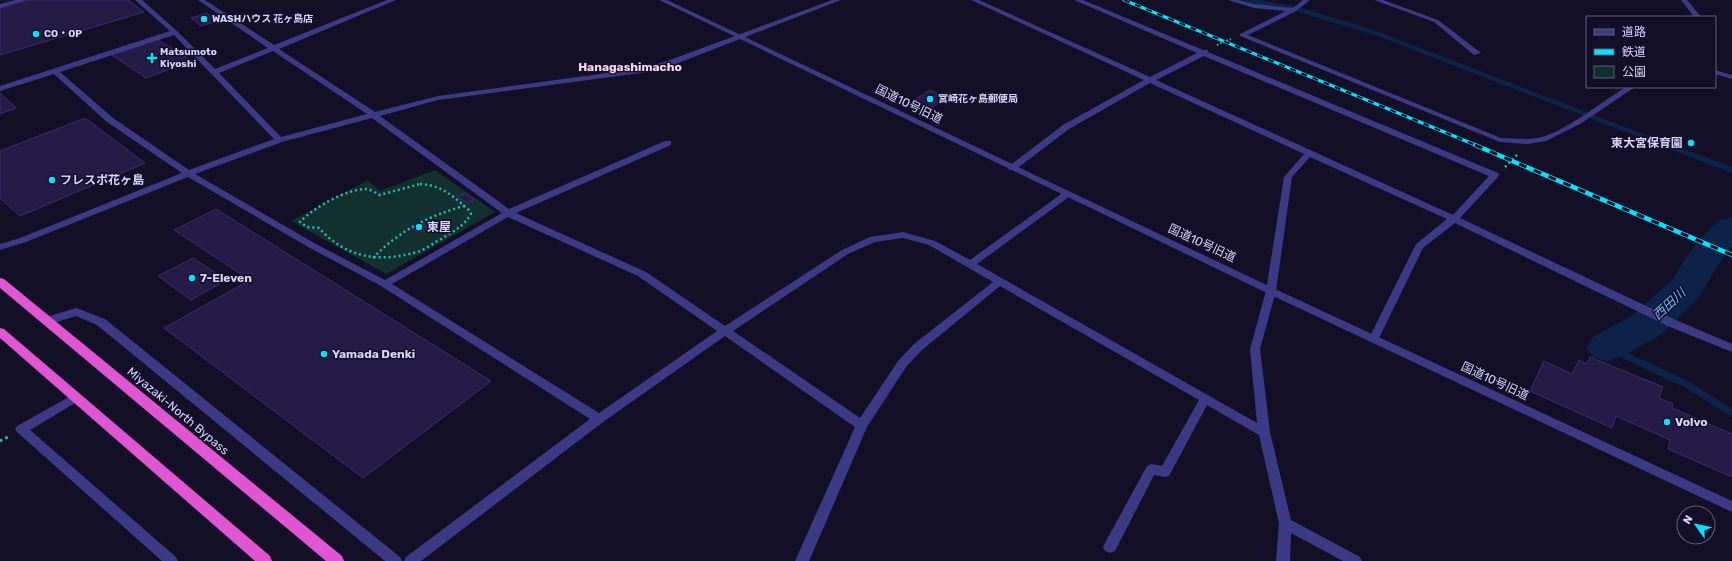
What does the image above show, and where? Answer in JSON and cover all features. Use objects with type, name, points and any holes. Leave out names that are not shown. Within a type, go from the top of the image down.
[{"type":"highway","name":"Miyazaki-North Bypass","points":[[0,282],[337,561]]},
{"type":"highway","points":[[0,332],[265,561]]},
{"type":"street","points":[[0,6],[23,0]]},
{"type":"street","points":[[138,0],[175,32],[279,140]]},
{"type":"street","points":[[201,0],[375,116],[508,213],[642,274],[862,425]]},
{"type":"street","points":[[214,72],[393,0]]},
{"type":"street","name":"国道10号旧道","points":[[662,0],[1271,291],[1732,507]]},
{"type":"street","points":[[818,0],[827,4]]},
{"type":"street","points":[[0,247],[23,240],[224,159],[279,140],[375,116],[438,98],[645,70],[741,37],[838,0]]},
{"type":"street","points":[[974,0],[1454,219],[1674,324],[1732,348]]},
{"type":"street","points":[[1078,0],[1495,175],[1454,219],[1419,246],[1374,338]]},
{"type":"street","points":[[1231,0],[1254,6],[1294,10]]},
{"type":"street","points":[[1242,35],[1294,10],[1307,0]]},
{"type":"street","points":[[1378,0],[1436,21],[1477,53]]},
{"type":"street","points":[[1684,0],[1697,16]]},
{"type":"street","points":[[0,88],[175,32]]},
{"type":"street","points":[[1242,35],[1500,140],[1528,141],[1542,139],[1572,124],[1629,88]]},
{"type":"street","points":[[1012,168],[1066,127],[1150,80],[1205,52]]},
{"type":"street","points":[[55,71],[110,120],[189,174],[313,246],[385,284],[599,419]]},
{"type":"street","points":[[1716,72],[1732,77]]},
{"type":"street","points":[[385,284],[508,213],[668,143]]},
{"type":"street","points":[[1283,561],[1285,523],[1264,432],[1255,349],[1271,291],[1288,177],[1309,153]]},
{"type":"street","points":[[970,265],[1067,194]]},
{"type":"street","points":[[411,561],[599,419],[725,332],[845,252],[873,238],[903,235],[932,243],[1264,432]]},
{"type":"street","points":[[802,561],[862,425],[902,364],[918,347],[1000,282]]},
{"type":"street","points":[[47,321],[76,312],[101,322],[395,561]]},
{"type":"street","points":[[76,397],[21,430],[171,561]]},
{"type":"street","points":[[1110,547],[1151,469],[1165,472],[1205,399]]},
{"type":"street","points":[[1285,523],[1355,561]]},
{"type":"path","points":[[1205,52],[1242,35]]},
{"type":"path","points":[[429,184],[444,188],[461,201],[464,206],[471,214],[464,225],[418,252],[397,257],[373,258],[356,254],[329,239],[319,228],[307,227],[300,222],[307,214],[357,190],[372,190],[380,195],[410,186],[429,184]]},
{"type":"path","points":[[373,258],[393,239],[415,224],[464,206]]},
{"type":"green space","points":[[435,170],[495,212],[386,274],[291,221],[368,180],[380,191]]},
{"type":"building","name":"CO・OP","points":[[28,0],[128,0],[144,12],[0,55],[0,8]]},
{"type":"building","name":"WASHハウス 花ヶ島店","points":[[207,13],[217,21],[201,26],[191,18]]},
{"type":"building","name":"Matsumoto Kiyoshi","points":[[157,39],[192,61],[146,78],[112,55]]},
{"type":"building","name":"宮崎花ヶ島郵便局","points":[[930,90],[947,98],[931,108],[913,101]]},
{"type":"building","points":[[0,93],[16,108],[0,114]]},
{"type":"building","name":"フレスポ花ヶ島","points":[[85,118],[145,163],[20,216],[0,198],[0,151]]},
{"type":"building","points":[[465,194],[474,199],[467,203],[458,197]]},
{"type":"building","name":"Yamada Denki","points":[[216,209],[491,381],[363,478],[164,328],[250,280],[174,230]]},
{"type":"building","name":"東屋","points":[[421,223],[426,226],[417,231],[411,228]]},
{"type":"building","name":"7-Eleven","points":[[193,258],[226,280],[191,300],[158,276]]},
{"type":"building","name":"Volvo","points":[[1590,357],[1663,387],[1659,398],[1673,404],[1672,408],[1732,434],[1732,477],[1668,449],[1670,440],[1616,416],[1612,428],[1530,391],[1544,361],[1572,374],[1579,360],[1587,364]]},
{"type":"waterway","points":[[1246,0],[1293,8],[1373,32],[1668,146]]},
{"type":"waterway","points":[[1666,145],[1732,170]]},
{"type":"waterway","name":"西田川","points":[[1607,347],[1648,324],[1688,286],[1698,267],[1719,239],[1732,228]]},
{"type":"waterway","points":[[1607,347],[1688,385],[1732,413]]},
{"type":"railway","points":[[1124,0],[1478,146]]},
{"type":"railway","points":[[1475,145],[1732,255]]},
{"type":"place","name":"WASHハウス 花ヶ島店","points":[[204,19]]},
{"type":"place","name":"CO・OP","points":[[36,34]]},
{"type":"place","name":"Matsumoto Kiyoshi","points":[[152,58]]},
{"type":"place","name":"宮崎花ヶ島郵便局","points":[[930,99]]},
{"type":"place","name":"東大宮保育園","points":[[1691,143]]},
{"type":"place","name":"フレスポ花ヶ島","points":[[52,180]]},
{"type":"place","name":"東屋","points":[[419,227]]},
{"type":"place","name":"7-Eleven","points":[[192,278]]},
{"type":"place","name":"Yamada Denki","points":[[324,354]]},
{"type":"place","name":"Volvo","points":[[1667,422]]},
{"type":"district","name":"Hanagashimacho","points":[[630,67]]}]
